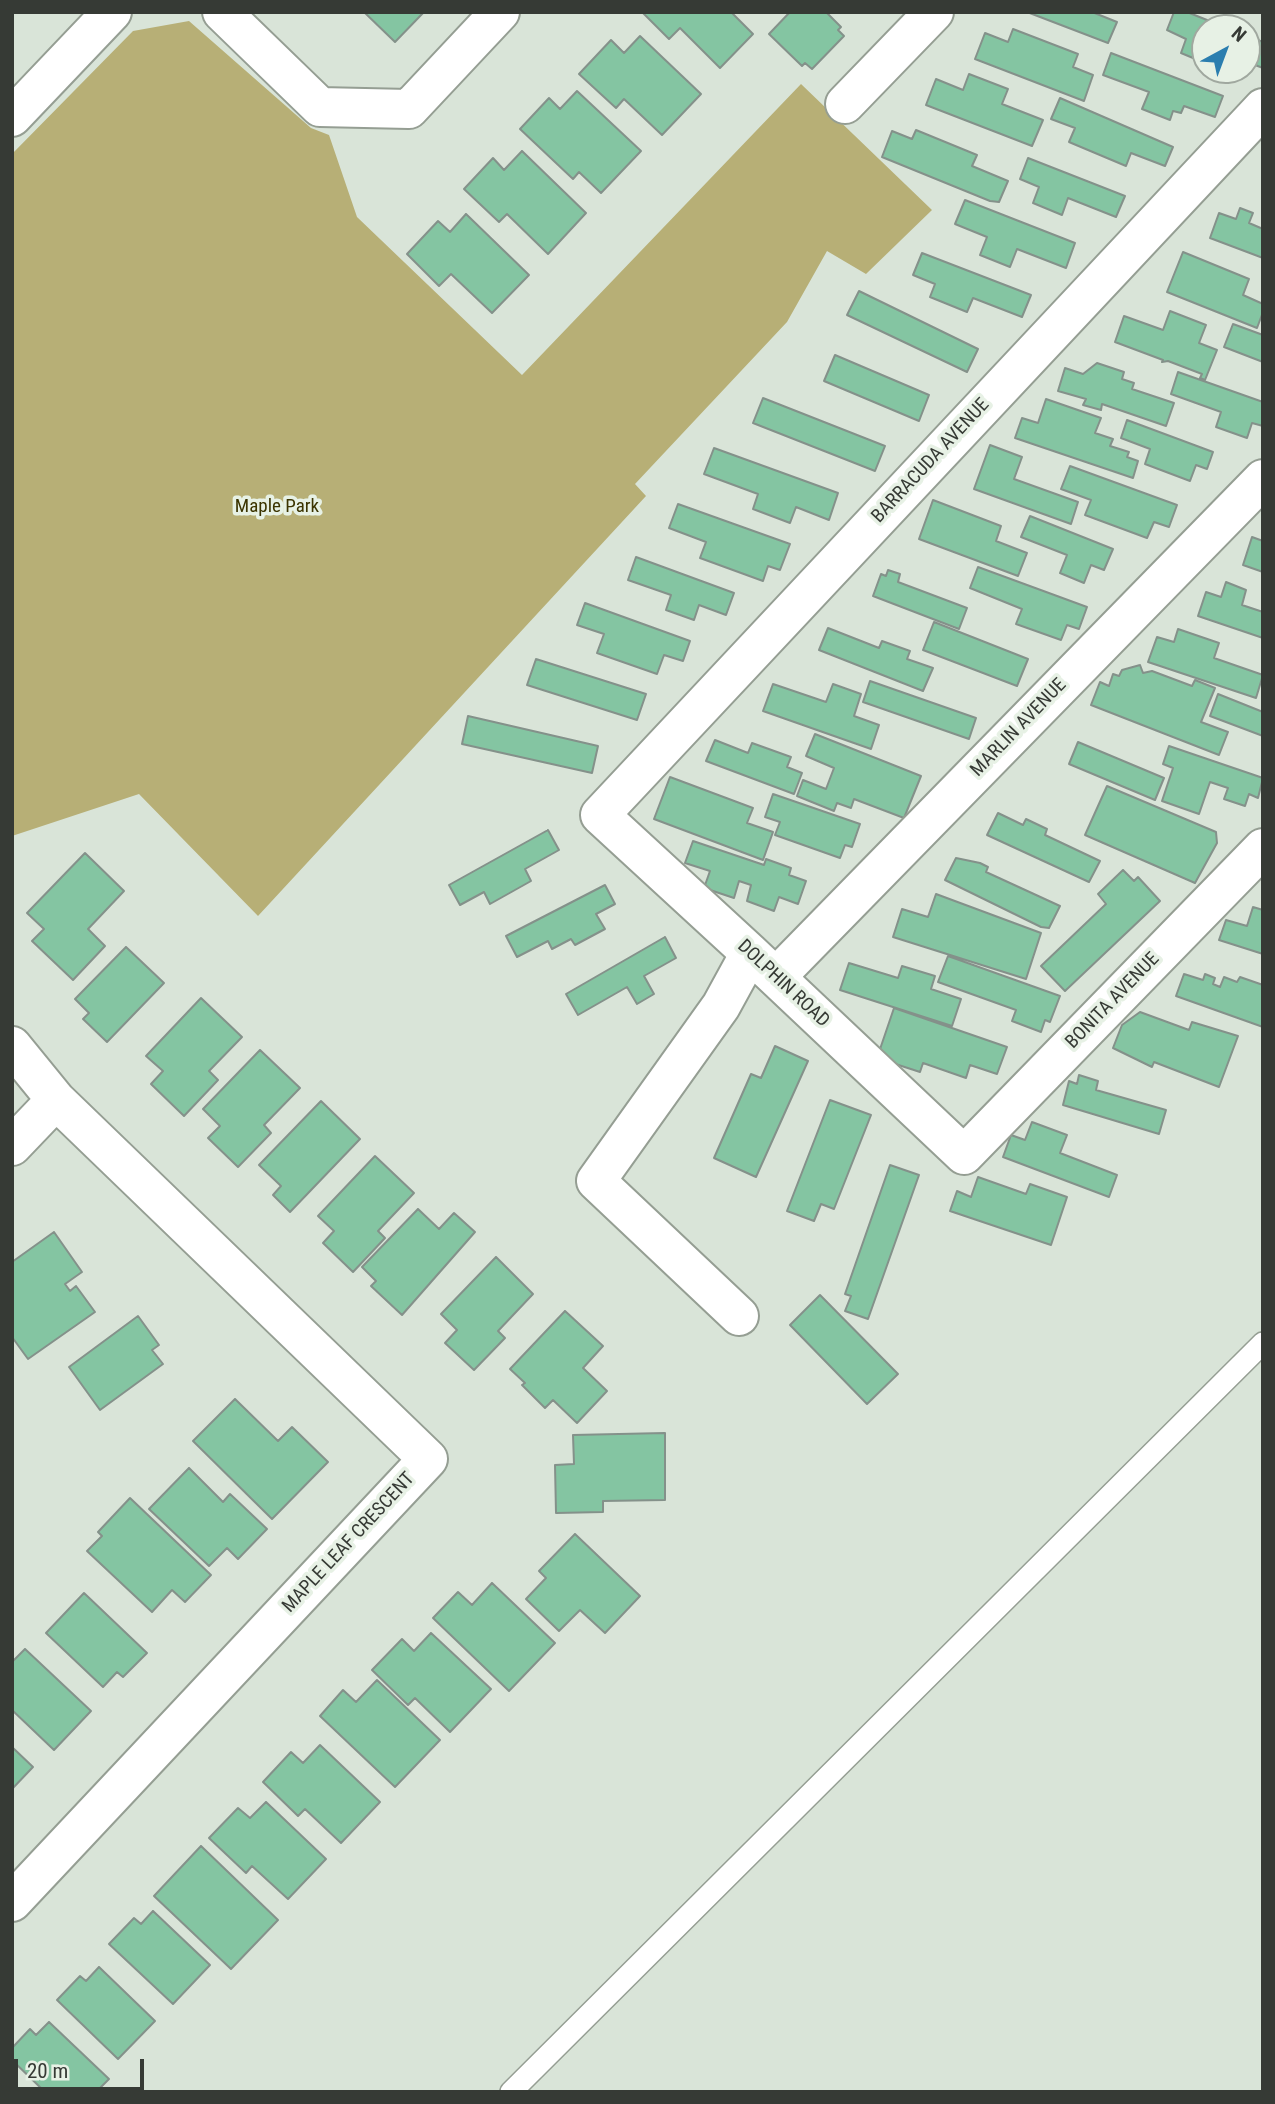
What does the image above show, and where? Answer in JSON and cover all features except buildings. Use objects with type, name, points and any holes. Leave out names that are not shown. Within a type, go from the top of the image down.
[{"type":"street","points":[[12,117],[113,12]]},
{"type":"street","points":[[222,12],[320,107],[409,109],[500,12]]},
{"type":"street","points":[[845,104],[934,12]]},
{"type":"street","name":"BARRACUDA AVENUE","points":[[600,815],[1263,107]]},
{"type":"street","name":"MARLIN AVENUE","points":[[739,1316],[596,1181],[721,1006],[1263,479]]},
{"type":"street","name":"DOLPHIN ROAD","points":[[600,815],[964,1154]]},
{"type":"street","name":"BONITA AVENUE","points":[[964,1154],[1263,848]]},
{"type":"street","name":"MAPLE LEAF CRESCENT","points":[[12,1046],[56,1100],[428,1459],[12,1902]]},
{"type":"street","points":[[12,1146],[56,1100]]},
{"type":"lane","points":[[511,2092],[1263,1343]]},
{"type":"green space","name":"Maple Park","points":[[189,21],[311,128],[329,135],[357,217],[522,375],[801,84],[932,210],[866,274],[827,251],[787,322],[635,484],[646,496],[258,916],[139,794],[12,836],[12,154],[133,31]]}]
